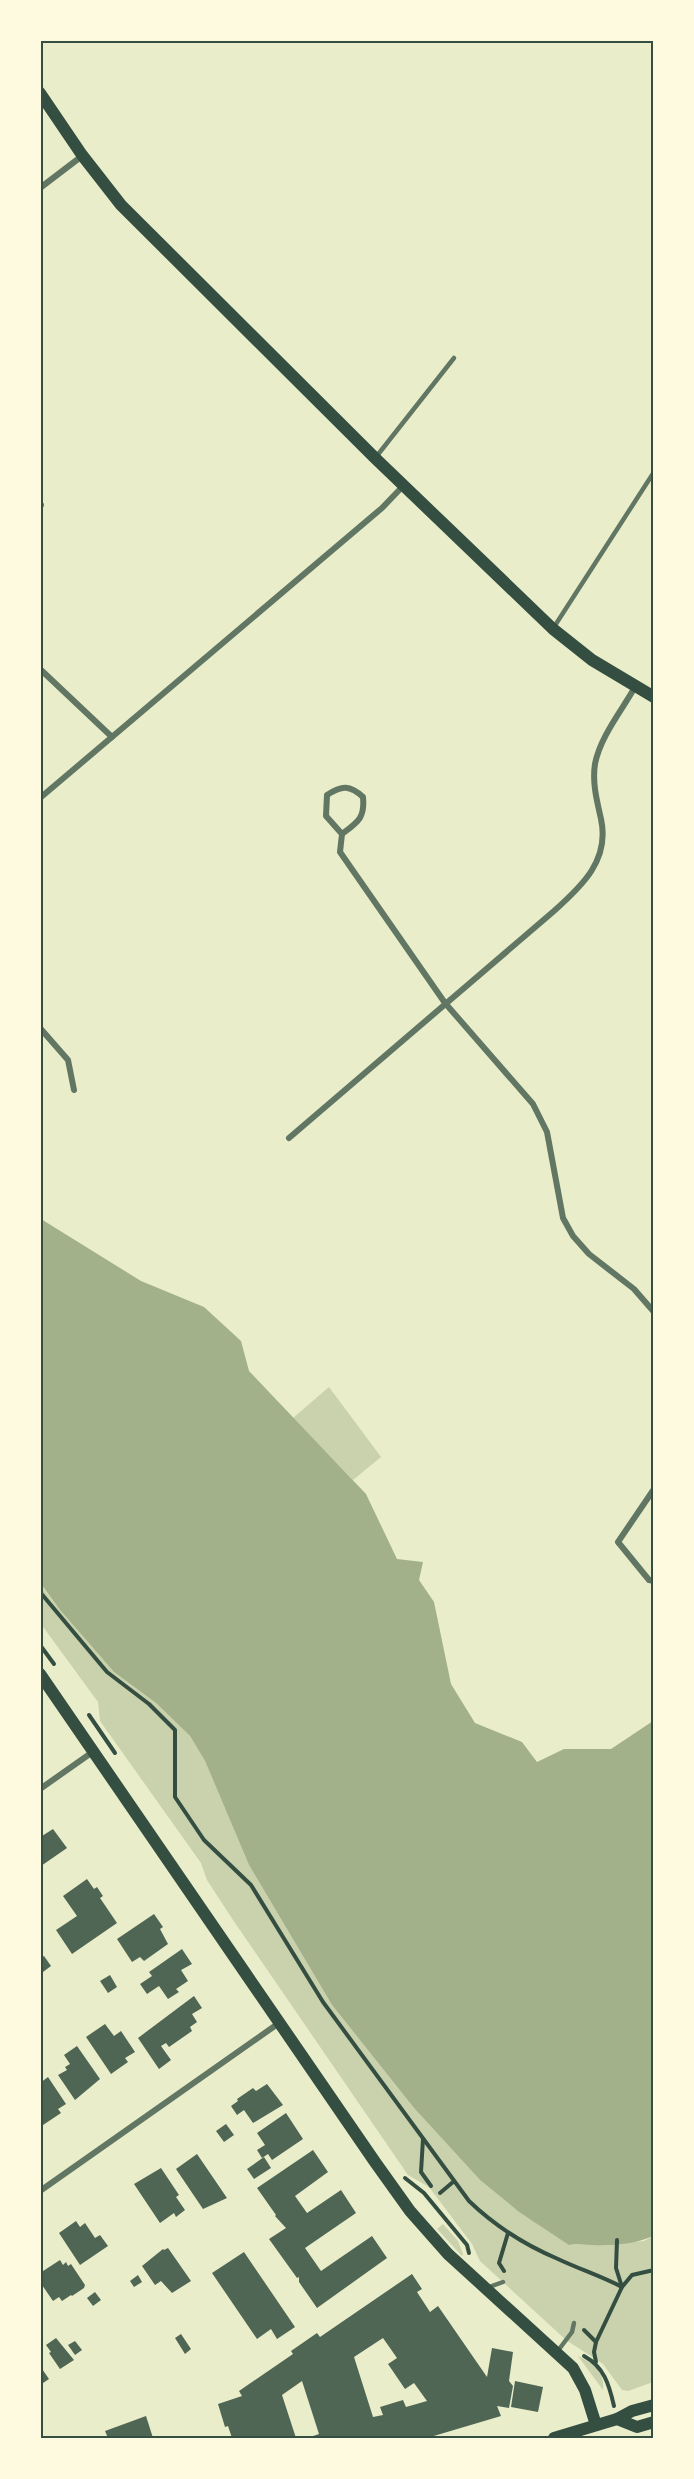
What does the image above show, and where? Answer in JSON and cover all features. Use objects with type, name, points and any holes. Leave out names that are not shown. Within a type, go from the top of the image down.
[{"type":"main road","points":[[40,93],[82,155],[129,213],[375,458],[553,629],[592,660],[654,697]]},
{"type":"main road","points":[[40,1674],[410,2211],[448,2254],[486,2289],[560,2348],[585,2390],[596,2426]]},
{"type":"main road","points":[[554,2439],[654,2405]]},
{"type":"main road","points":[[617,2419],[637,2427],[654,2422]]},
{"type":"street","points":[[40,189],[82,155]]},
{"type":"street","points":[[40,798],[382,508],[404,485]]},
{"type":"street","points":[[40,669],[112,737]]},
{"type":"street","points":[[289,1138],[581,887],[592,872],[603,838],[594,786],[598,753],[636,687]]},
{"type":"street","points":[[342,834],[326,816],[327,795],[339,787],[352,787],[363,796],[364,811],[357,823],[342,834],[340,852],[445,1004],[533,1104],[540,1115],[547,1132],[563,1218],[573,1236],[589,1254],[634,1289],[654,1312]]},
{"type":"street","points":[[40,1028],[68,1060],[74,1090]]},
{"type":"street","points":[[654,1489],[618,1542],[649,1580],[654,1581]]},
{"type":"street","points":[[40,1789],[94,1751]]},
{"type":"street","points":[[40,2190],[279,2023]]},
{"type":"lane","points":[[375,458],[454,358]]},
{"type":"lane","points":[[553,629],[654,472]]},
{"type":"lane","points":[[486,2289],[503,2282]]},
{"type":"lane","points":[[560,2348],[572,2332],[574,2323]]},
{"type":"path","points":[[40,1592],[107,1672],[149,1704],[175,1730],[175,1797],[204,1840],[251,1885],[323,2002],[469,2202],[490,2221],[508,2232],[558,2259],[622,2287]]},
{"type":"path","points":[[40,1645],[54,1665]]},
{"type":"path","points":[[88,1713],[121,1762]]},
{"type":"path","points":[[423,2139],[421,2172],[430,2186]]},
{"type":"path","points":[[404,2177],[424,2193],[467,2245],[473,2258]]},
{"type":"path","points":[[440,2193],[453,2182]]},
{"type":"path","points":[[505,2272],[499,2263],[508,2232]]},
{"type":"path","points":[[617,2240],[616,2268],[622,2287]]},
{"type":"path","points":[[613,2400],[608,2383],[596,2363],[594,2352],[596,2342],[622,2287],[632,2275],[654,2270]]},
{"type":"path","points":[[574,2323],[596,2342]]},
{"type":"path","points":[[560,2348],[596,2363]]},
{"type":"shaded area","points":[[41,1219],[141,1281],[204,1307],[241,1341],[249,1371],[366,1494],[397,1559],[423,1562],[419,1580],[434,1602],[451,1684],[475,1723],[522,1742],[537,1762],[564,1749],[611,1749],[653,1721],[653,2236],[624,2244],[569,2245],[519,2212],[480,2180],[414,2108],[332,2005],[249,1865],[205,1761],[190,1736],[156,1703],[114,1672],[60,1610],[41,1584]]},
{"type":"shaded area","points":[[329,1387],[381,1457],[353,1480],[293,1418]]},
{"type":"shaded area","points":[[40,1584],[114,1672],[156,1703],[190,1736],[205,1761],[249,1865],[332,2005],[414,2108],[480,2180],[519,2212],[569,2244],[616,2244],[644,2241],[653,2236],[653,2382],[628,2391],[622,2390],[603,2364],[566,2340],[480,2261],[472,2244],[429,2187],[408,2175],[233,1920],[207,1880],[201,1863],[100,1721],[98,1702],[41,1624]]},
{"type":"shaded area","points":[[443,2224],[458,2241],[462,2256],[437,2229]]},
{"type":"shaded area","points":[[578,2356],[589,2362],[600,2373],[603,2390]]},
{"type":"building","points":[[53,1829],[67,1848],[41,1866],[40,1834],[42,1836]]},
{"type":"building","points":[[87,1879],[94,1889],[97,1887],[103,1896],[100,1898],[117,1923],[72,1954],[56,1930],[77,1916],[63,1896]]},
{"type":"building","points":[[154,1914],[163,1927],[160,1929],[168,1944],[144,1961],[140,1957],[132,1962],[117,1939]]},
{"type":"building","points":[[182,1949],[192,1964],[181,1970],[188,1981],[176,1989],[179,1992],[168,1999],[159,1986],[147,1994],[140,1984],[152,1976],[149,1972]]},
{"type":"building","points":[[44,1956],[51,1966],[43,1972],[40,1958]]},
{"type":"building","points":[[110,1975],[117,1987],[108,1993],[100,1981]]},
{"type":"building","points":[[194,1996],[202,2008],[192,2014],[197,2022],[190,2027],[192,2031],[169,2047],[166,2043],[161,2046],[171,2060],[159,2069],[138,2038]]},
{"type":"building","points":[[105,2024],[114,2036],[121,2031],[135,2052],[125,2058],[128,2062],[111,2074],[86,2037]]},
{"type":"building","points":[[77,2046],[100,2079],[75,2100],[58,2075],[67,2070],[65,2067],[70,2064],[64,2055]]},
{"type":"building","points":[[48,2077],[66,2104],[58,2109],[61,2113],[40,2127],[40,2083]]},
{"type":"building","points":[[267,2084],[283,2105],[253,2123],[244,2110],[237,2115],[231,2106],[238,2101],[237,2099],[253,2088],[256,2091]]},
{"type":"building","points":[[286,2113],[303,2139],[272,2160],[268,2154],[262,2158],[257,2150],[265,2145],[257,2133]]},
{"type":"building","points":[[226,2124],[234,2135],[224,2142],[216,2131]]},
{"type":"building","points":[[313,2150],[328,2172],[295,2196],[307,2213],[341,2190],[356,2213],[305,2248],[321,2271],[372,2236],[387,2258],[317,2308],[299,2282],[299,2277],[297,2278],[269,2239],[286,2228],[275,2216],[257,2188]]},
{"type":"building","points":[[197,2154],[227,2198],[203,2209],[176,2169]]},
{"type":"building","points":[[264,2157],[271,2168],[254,2179],[247,2169]]},
{"type":"building","points":[[161,2168],[179,2195],[176,2197],[185,2210],[176,2217],[174,2213],[160,2223],[134,2184]]},
{"type":"building","points":[[76,2221],[80,2227],[85,2223],[95,2238],[100,2235],[108,2246],[80,2265],[59,2233]]},
{"type":"building","points":[[168,2248],[191,2281],[172,2293],[161,2281],[155,2285],[142,2266],[163,2249]]},
{"type":"building","points":[[244,2252],[295,2327],[277,2339],[271,2329],[257,2339],[212,2273]]},
{"type":"building","points":[[60,2260],[63,2265],[66,2262],[68,2266],[71,2264],[85,2285],[84,2288],[62,2301],[59,2297],[53,2301],[40,2282],[40,2273]]},
{"type":"building","points":[[412,2274],[422,2289],[417,2292],[430,2312],[438,2306],[487,2377],[492,2348],[513,2352],[509,2381],[513,2386],[509,2408],[497,2406],[501,2416],[427,2438],[307,2438],[319,2434],[302,2381],[282,2395],[296,2438],[232,2438],[228,2426],[225,2427],[218,2404],[242,2396],[239,2391],[293,2354],[291,2351],[317,2333],[320,2337]],"holes":[[[383,2338],[397,2358],[388,2364],[405,2389],[414,2383],[427,2401],[406,2407],[403,2400],[380,2407],[383,2415],[373,2417],[354,2357]]]},
{"type":"building","points":[[138,2275],[142,2282],[134,2287],[130,2281]]},
{"type":"building","points":[[95,2292],[101,2300],[93,2306],[87,2298]]},
{"type":"building","points":[[181,2334],[191,2349],[185,2354],[175,2338]]},
{"type":"building","points":[[56,2338],[74,2360],[60,2369],[46,2345]]},
{"type":"building","points":[[75,2341],[82,2350],[75,2355],[68,2345]]},
{"type":"building","points":[[40,2366],[49,2379],[40,2385]]},
{"type":"building","points":[[515,2381],[543,2387],[538,2412],[511,2407]]},
{"type":"building","points":[[146,2416],[153,2438],[108,2438],[105,2431]]}]
